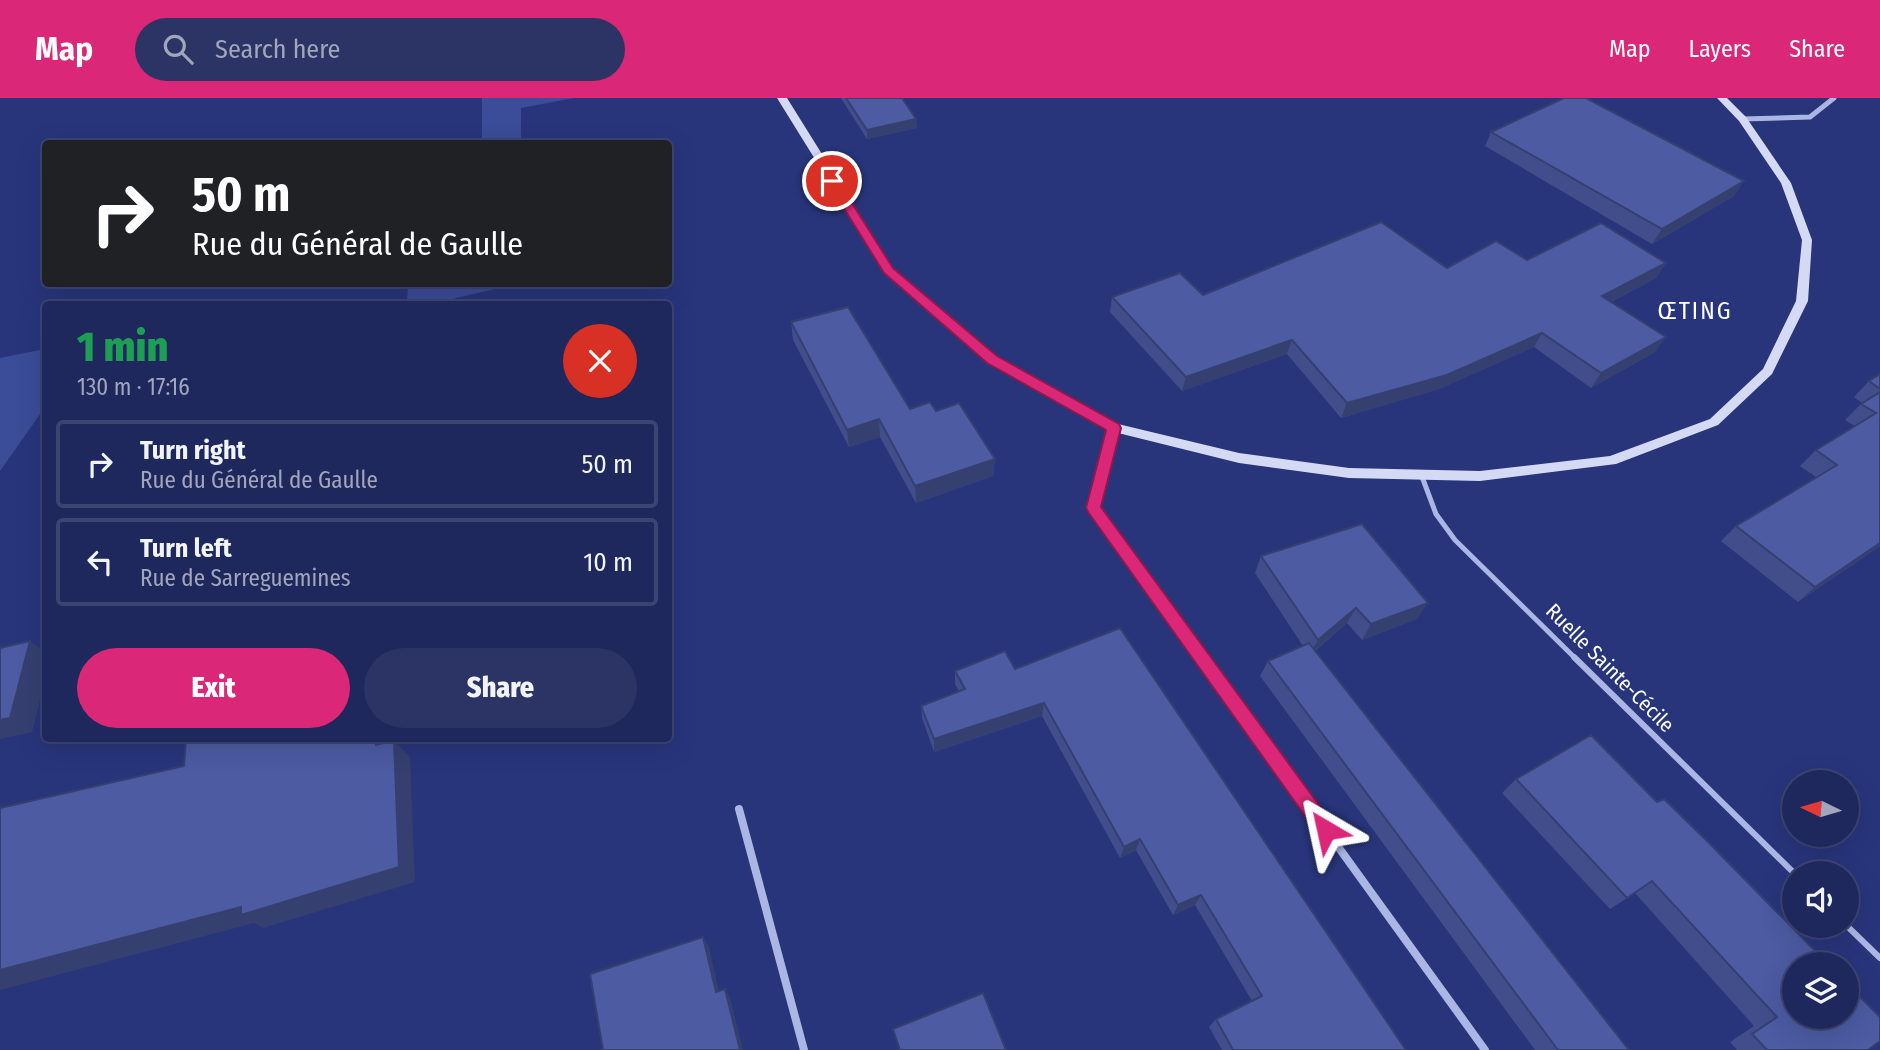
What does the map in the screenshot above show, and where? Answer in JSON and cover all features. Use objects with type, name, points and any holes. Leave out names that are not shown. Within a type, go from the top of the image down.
[{"type":"main road","points":[[782,98],[889,270],[992,359],[1114,428],[1239,458],[1349,472],[1480,475],[1611,461],[1714,422],[1768,371],[1802,301],[1807,240],[1786,183],[1743,119],[1722,98]]},
{"type":"street","points":[[1743,119],[1810,117],[1834,98]]},
{"type":"street","points":[[1114,428],[1093,508],[1485,1050]]},
{"type":"street","points":[[739,809],[804,1050]]},
{"type":"lane","name":"Ruelle Sainte-Cécile","points":[[1421,474],[1436,514],[1455,540],[1782,861]]},
{"type":"lane","points":[[1859,938],[1880,958]]},
{"type":"shaded area","points":[[482,98],[574,98],[521,108],[521,140],[482,140]]},
{"type":"shaded area","points":[[408,287],[502,287],[444,301],[407,301]]},
{"type":"shaded area","points":[[42,350],[42,411],[0,471],[0,358]]},
{"type":"building","points":[[846,98],[902,98],[916,119],[867,130]]},
{"type":"building","points":[[1564,98],[1586,98],[1744,181],[1662,229],[1491,132]]},
{"type":"building","points":[[1381,222],[1447,268],[1496,241],[1527,260],[1601,223],[1666,263],[1602,296],[1666,337],[1601,373],[1542,333],[1447,375],[1347,403],[1292,340],[1186,377],[1112,297],[1180,273],[1203,295]]},
{"type":"building","points":[[848,307],[910,409],[930,402],[936,411],[959,403],[995,459],[915,486],[879,419],[847,430],[791,322]]},
{"type":"building","points":[[1880,374],[1880,389],[1869,381]]},
{"type":"building","points":[[1880,392],[1880,543],[1815,587],[1736,526],[1837,465],[1816,450],[1876,413],[1861,404]]},
{"type":"building","points":[[1362,524],[1428,603],[1371,624],[1356,608],[1318,640],[1261,556]]},
{"type":"building","points":[[1120,628],[1406,1050],[1233,1050],[1216,1019],[1262,996],[1201,895],[1178,905],[1140,839],[1124,847],[1044,703],[934,739],[921,706],[965,689],[955,671],[1005,651],[1015,669]]},
{"type":"building","points":[[30,641],[10,718],[0,720],[0,648]]},
{"type":"building","points":[[1309,643],[1629,1050],[1558,1050],[1268,661]]},
{"type":"building","points":[[1591,735],[1657,802],[1664,799],[1782,917],[1782,938],[1802,938],[1816,952],[1782,952],[1782,1029],[1859,1029],[1859,996],[1880,1017],[1880,1041],[1868,1050],[1767,1050],[1752,1034],[1777,1017],[1652,881],[1627,898],[1516,779]]},
{"type":"building","points":[[186,742],[376,742],[376,745],[394,742],[399,867],[241,915],[241,907],[0,970],[0,808],[184,766]]},
{"type":"building","points":[[703,937],[716,992],[725,989],[740,1050],[603,1050],[590,974]]},
{"type":"building","points":[[983,993],[1006,1050],[900,1050],[893,1029]]},
{"type":"district","name":"ŒTING","points":[[1695,311]]},
{"type":"route","points":[[832,181],[889,270],[992,359],[1114,428],[1093,508],[1326,830]]}]
